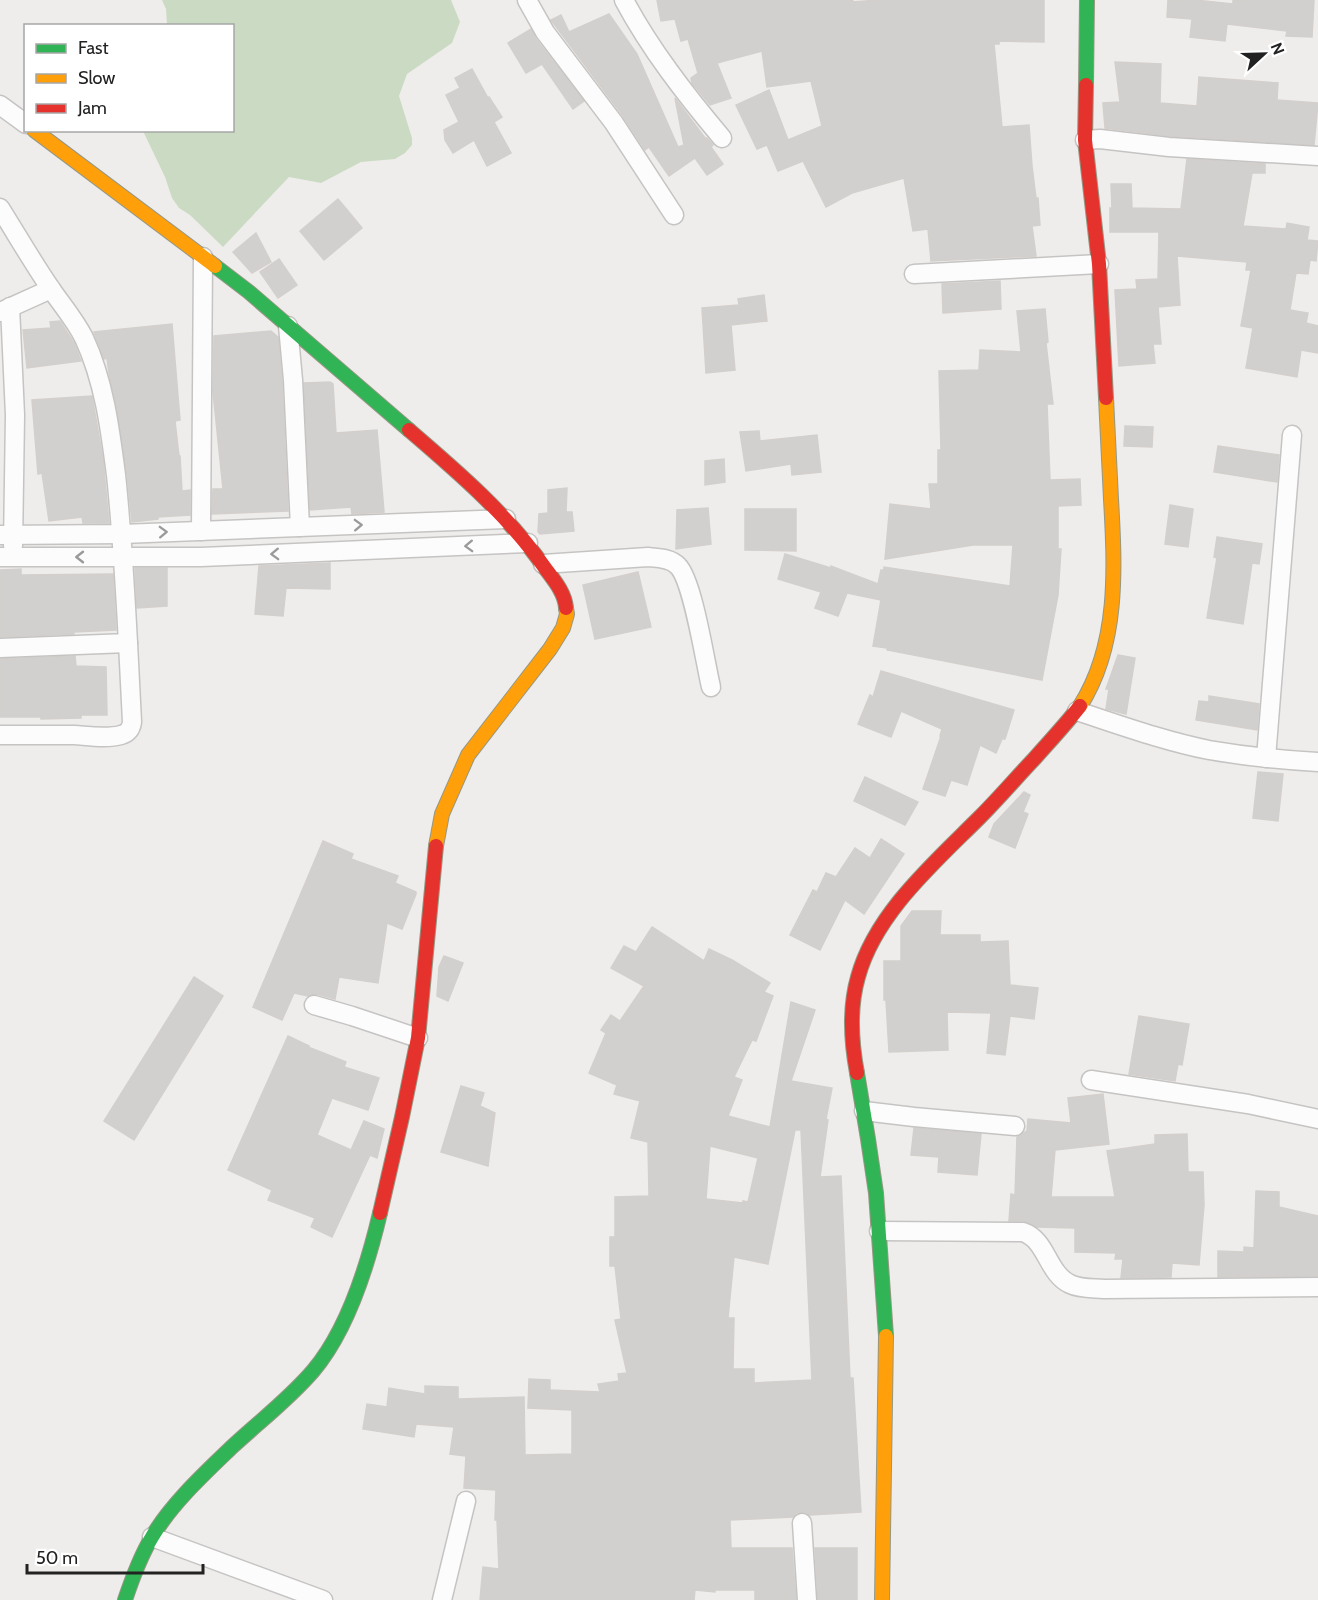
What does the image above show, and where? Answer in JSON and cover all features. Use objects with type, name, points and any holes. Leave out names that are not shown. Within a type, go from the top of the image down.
[{"type":"street","points":[[527,0],[545,32],[614,123],[674,215]]},
{"type":"street","points":[[624,0],[650,43],[722,138]]},
{"type":"street","points":[[882,1600],[886,1336],[873,1163],[852,1041],[851,1006],[857,977],[867,951],[887,919],[913,886],[1000,797],[1077,711],[1100,665],[1109,624],[1113,578],[1113,534],[1099,264],[1085,140],[1086,0]]},
{"type":"street","points":[[0,105],[24,123]]},
{"type":"street","points":[[37,132],[249,292],[447,463],[528,543],[557,584],[564,597],[566,609],[566,620],[563,627],[539,664],[468,755],[442,814],[434,860],[418,1038],[375,1234],[354,1298],[334,1340],[314,1370],[208,1470],[175,1505],[152,1537],[134,1574],[125,1600]]},
{"type":"street","points":[[1085,140],[1100,139],[1169,147],[1318,156]]},
{"type":"street","points":[[0,208],[51,289],[78,326],[100,381],[110,433],[123,534],[132,722],[131,728],[121,735],[0,735]]},
{"type":"street","points":[[201,531],[203,257]]},
{"type":"street","points":[[914,274],[1099,264]]},
{"type":"street","points":[[51,289],[5,310],[15,415],[6,534],[7,557],[201,557],[528,543]]},
{"type":"street","points":[[288,326],[300,527]]},
{"type":"street","points":[[1266,758],[1292,435]]},
{"type":"street","points":[[6,534],[123,534],[506,519]]},
{"type":"street","points":[[543,564],[648,557],[664,558],[677,564],[684,573],[691,595],[711,687]]},
{"type":"street","points":[[0,648],[128,643]]},
{"type":"street","points":[[1077,711],[1162,738],[1199,747],[1266,758],[1318,762]]},
{"type":"street","points":[[315,1005],[418,1038]]},
{"type":"street","points":[[1092,1080],[1248,1104],[1318,1119]]},
{"type":"street","points":[[864,1111],[1015,1126]]},
{"type":"street","points":[[879,1231],[1023,1232],[1031,1235],[1037,1241],[1049,1263],[1063,1279],[1075,1286],[1086,1288],[1318,1287]]},
{"type":"street","points":[[442,1600],[466,1501]]},
{"type":"street","points":[[802,1523],[807,1600]]},
{"type":"street","points":[[152,1537],[323,1600]]},
{"type":"green space","points":[[162,0],[451,0],[460,22],[452,43],[407,74],[399,96],[412,138],[412,145],[405,153],[395,159],[361,162],[321,183],[289,177],[223,247],[190,215],[179,208],[172,198],[165,177],[143,132],[234,132],[234,24],[167,24],[166,9]]},
{"type":"building","points":[[657,0],[853,0],[852,2],[1044,0],[1044,42],[999,41],[999,44],[994,44],[1002,127],[1029,125],[1040,225],[1032,226],[1036,256],[931,261],[928,229],[913,231],[904,178],[852,193],[826,207],[803,161],[778,171],[767,145],[757,149],[736,105],[769,90],[788,140],[822,126],[811,81],[767,87],[762,51],[717,63],[731,98],[710,105],[692,83],[691,78],[698,73],[688,39],[681,41],[675,19],[661,21]]},
{"type":"building","points":[[1168,0],[1233,4],[1233,0],[1314,0],[1312,37],[1286,36],[1287,31],[1227,24],[1225,41],[1190,37],[1192,19],[1167,17]]},
{"type":"building","points":[[609,14],[637,54],[678,147],[684,145],[675,98],[705,138],[713,145],[711,147],[723,164],[707,175],[695,158],[669,176],[649,147],[645,150],[623,116],[551,20],[561,15],[569,32]]},
{"type":"building","points":[[531,29],[536,39],[584,101],[573,109],[542,64],[526,73],[508,43]]},
{"type":"building","points":[[1115,62],[1161,64],[1160,103],[1197,106],[1199,77],[1278,83],[1277,100],[1318,103],[1314,145],[1170,136],[1105,128],[1103,103],[1120,102]]},
{"type":"building","points":[[472,69],[488,98],[502,117],[494,122],[511,153],[487,166],[474,140],[453,153],[445,140],[444,130],[459,122],[446,95],[460,88],[455,78]]},
{"type":"building","points":[[1187,159],[1265,164],[1265,173],[1252,173],[1243,226],[1286,229],[1287,223],[1309,227],[1307,240],[1318,241],[1316,261],[1310,260],[1308,274],[1296,273],[1290,310],[1308,313],[1306,323],[1318,326],[1318,353],[1301,350],[1297,377],[1246,368],[1253,328],[1241,326],[1251,270],[1246,270],[1247,262],[1177,256],[1180,305],[1158,307],[1161,344],[1153,344],[1155,363],[1119,366],[1115,290],[1137,289],[1136,280],[1158,279],[1159,232],[1110,232],[1111,184],[1131,184],[1132,208],[1181,209]]},
{"type":"building","points":[[338,199],[362,228],[324,260],[300,231]]},
{"type":"building","points":[[256,233],[271,262],[252,273],[233,252]]},
{"type":"building","points":[[279,259],[297,285],[278,298],[260,272]]},
{"type":"building","points":[[1000,281],[1001,309],[943,313],[942,284]]},
{"type":"building","points":[[764,295],[767,321],[731,325],[735,370],[706,373],[702,308],[739,305],[738,299]]},
{"type":"building","points":[[1045,309],[1048,342],[1046,343],[1053,404],[1047,404],[1050,480],[1080,479],[1081,505],[1058,506],[1058,549],[1061,549],[1058,595],[1042,680],[873,646],[881,600],[847,593],[838,616],[815,608],[821,592],[778,579],[785,554],[831,568],[831,566],[878,584],[881,570],[884,570],[884,567],[1010,586],[1013,545],[973,545],[885,559],[890,504],[931,509],[929,484],[938,484],[938,450],[941,450],[939,371],[979,370],[980,350],[1021,352],[1017,311]]},
{"type":"building","points":[[60,321],[74,343],[81,361],[27,368],[23,330],[51,328],[50,322]]},
{"type":"building","points":[[172,324],[180,420],[175,421],[182,491],[190,490],[190,515],[158,517],[158,519],[132,522],[127,474],[107,358],[104,359],[94,332]]},
{"type":"building","points":[[271,331],[278,337],[288,511],[212,514],[213,489],[223,489],[213,392],[214,336]]},
{"type":"building","points":[[330,382],[333,384],[336,433],[377,430],[384,512],[352,514],[351,507],[310,510],[304,383]]},
{"type":"building","points":[[92,396],[103,459],[109,523],[83,523],[82,517],[49,521],[42,473],[38,474],[32,400]]},
{"type":"building","points":[[1125,426],[1153,427],[1152,447],[1124,446]]},
{"type":"building","points":[[759,431],[760,441],[817,435],[821,472],[792,475],[791,464],[746,471],[740,432]]},
{"type":"building","points":[[1218,446],[1279,455],[1277,482],[1214,472]]},
{"type":"building","points":[[724,459],[725,482],[705,485],[705,461]]},
{"type":"building","points":[[567,488],[566,512],[572,512],[574,531],[540,534],[538,532],[539,514],[548,513],[548,490]]},
{"type":"building","points":[[1170,505],[1193,509],[1188,547],[1165,544]]},
{"type":"building","points":[[708,508],[711,544],[676,549],[677,510]]},
{"type":"building","points":[[745,509],[796,509],[796,551],[745,550]]},
{"type":"building","points":[[1217,537],[1262,544],[1259,564],[1252,563],[1243,624],[1207,618],[1217,558],[1214,557]]},
{"type":"building","points":[[330,563],[330,589],[286,588],[283,616],[255,614],[259,566]]},
{"type":"building","points":[[135,568],[167,568],[167,606],[137,608]]},
{"type":"building","points":[[21,569],[21,575],[113,574],[116,630],[0,637],[0,570]]},
{"type":"building","points":[[638,572],[651,627],[595,639],[583,585]]},
{"type":"building","points":[[1118,655],[1135,658],[1126,714],[1106,709],[1109,689],[1106,689]]},
{"type":"building","points":[[75,656],[76,666],[106,667],[107,715],[41,719],[41,717],[0,717],[0,659]]},
{"type":"building","points":[[881,671],[1014,710],[1005,739],[1002,739],[996,753],[980,745],[967,785],[951,780],[945,796],[923,789],[942,729],[901,711],[891,737],[858,724],[870,695],[873,697]]},
{"type":"building","points":[[1209,696],[1259,704],[1257,730],[1196,720],[1199,701],[1209,702]]},
{"type":"building","points":[[1258,772],[1283,774],[1278,821],[1253,818]]},
{"type":"building","points":[[865,777],[918,802],[905,825],[854,801]]},
{"type":"building","points":[[1024,792],[1030,795],[1023,812],[1028,814],[1015,848],[989,837],[994,824]]},
{"type":"building","points":[[881,839],[904,854],[864,914],[845,900],[820,950],[790,935],[813,890],[817,892],[826,873],[836,877],[855,848],[870,858]]},
{"type":"building","points":[[323,841],[353,854],[351,859],[398,876],[395,883],[416,894],[402,929],[387,923],[378,983],[339,977],[335,999],[317,994],[308,996],[294,993],[282,1020],[253,1007]]},
{"type":"building","points":[[912,911],[941,911],[940,935],[980,935],[980,942],[1008,941],[1010,985],[1038,988],[1034,1019],[1010,1016],[1005,1055],[987,1053],[991,1013],[947,1012],[948,1050],[889,1052],[886,1000],[884,1000],[884,961],[901,961],[901,926]]},
{"type":"building","points":[[652,927],[704,961],[709,949],[770,983],[764,992],[773,996],[756,1041],[752,1040],[734,1077],[742,1080],[728,1116],[770,1127],[791,1002],[815,1010],[791,1081],[832,1088],[826,1119],[828,1120],[820,1177],[841,1176],[850,1378],[853,1378],[861,1512],[810,1515],[802,1512],[796,1513],[793,1517],[730,1520],[731,1548],[792,1548],[796,1600],[755,1600],[755,1590],[715,1590],[715,1592],[695,1590],[694,1600],[480,1600],[483,1567],[499,1569],[497,1520],[495,1520],[496,1490],[464,1488],[466,1456],[450,1454],[454,1427],[416,1424],[414,1437],[363,1429],[367,1404],[387,1407],[389,1388],[425,1394],[425,1386],[458,1387],[458,1399],[524,1397],[525,1455],[572,1454],[572,1410],[528,1408],[529,1379],[550,1380],[550,1390],[600,1392],[598,1384],[619,1381],[618,1374],[627,1373],[615,1320],[621,1319],[615,1266],[610,1266],[610,1237],[615,1237],[615,1197],[649,1196],[648,1142],[631,1138],[640,1101],[614,1094],[617,1085],[589,1073],[606,1033],[601,1030],[611,1015],[620,1021],[644,986],[611,968],[624,946],[636,952]],"holes":[[[795,1130],[801,1130],[812,1380],[754,1383],[754,1369],[733,1369],[734,1318],[728,1318],[734,1257],[768,1264]],[[710,1146],[758,1158],[748,1202],[706,1199]]]},
{"type":"building","points":[[444,956],[463,963],[448,1001],[437,996],[439,967]]},
{"type":"building","points":[[194,977],[223,996],[134,1140],[104,1121]]},
{"type":"building","points":[[1139,1016],[1189,1024],[1182,1065],[1178,1064],[1175,1081],[1129,1074]]},
{"type":"building","points":[[288,1036],[308,1047],[346,1062],[344,1067],[379,1078],[368,1110],[332,1098],[317,1135],[351,1150],[364,1121],[384,1129],[377,1158],[370,1155],[332,1237],[311,1227],[315,1218],[268,1200],[272,1190],[228,1170]]},
{"type":"building","points":[[461,1086],[484,1093],[480,1106],[495,1113],[488,1166],[441,1152]]},
{"type":"building","points":[[1103,1094],[1109,1144],[1055,1150],[1051,1197],[1115,1197],[1107,1151],[1155,1144],[1155,1135],[1187,1134],[1188,1172],[1203,1172],[1204,1205],[1199,1265],[1172,1263],[1171,1277],[1121,1278],[1123,1259],[1115,1259],[1116,1253],[1075,1252],[1075,1228],[1037,1227],[1024,1221],[1009,1221],[1011,1194],[1015,1195],[1017,1137],[1027,1131],[1028,1119],[1071,1123],[1068,1098]]},
{"type":"building","points":[[914,1128],[981,1134],[977,1175],[938,1172],[939,1157],[911,1155]]},
{"type":"building","points":[[1256,1191],[1279,1192],[1279,1207],[1318,1216],[1318,1276],[1218,1277],[1218,1251],[1244,1252],[1244,1247],[1254,1248]]},
{"type":"building","points":[[815,1548],[857,1548],[857,1600],[818,1600]]},
{"type":"traffic: fast","points":[[1086,85],[1087,0]]},
{"type":"traffic: fast","points":[[215,266],[249,292],[409,430]]},
{"type":"traffic: fast","points":[[857,1073],[876,1193],[886,1336]]},
{"type":"traffic: fast","points":[[125,1600],[144,1552],[169,1513],[233,1446],[294,1391],[325,1355],[355,1296],[380,1213]]},
{"type":"traffic: slow","points":[[37,132],[215,266]]},
{"type":"traffic: slow","points":[[1080,706],[1093,682],[1102,658],[1112,606],[1113,552],[1106,398]]},
{"type":"traffic: slow","points":[[436,846],[442,814],[468,755],[550,649],[563,628],[567,614],[566,608]]},
{"type":"traffic: slow","points":[[882,1600],[886,1336]]},
{"type":"traffic: jam","points":[[1086,85],[1085,140],[1099,264],[1106,398]]},
{"type":"traffic: jam","points":[[409,430],[464,478],[515,530],[555,582],[564,597],[566,608]]},
{"type":"traffic: jam","points":[[857,1073],[852,1037],[853,1001],[866,954],[878,932],[925,871],[993,803],[1080,706]]},
{"type":"traffic: jam","points":[[380,1213],[418,1038],[436,846]]}]
